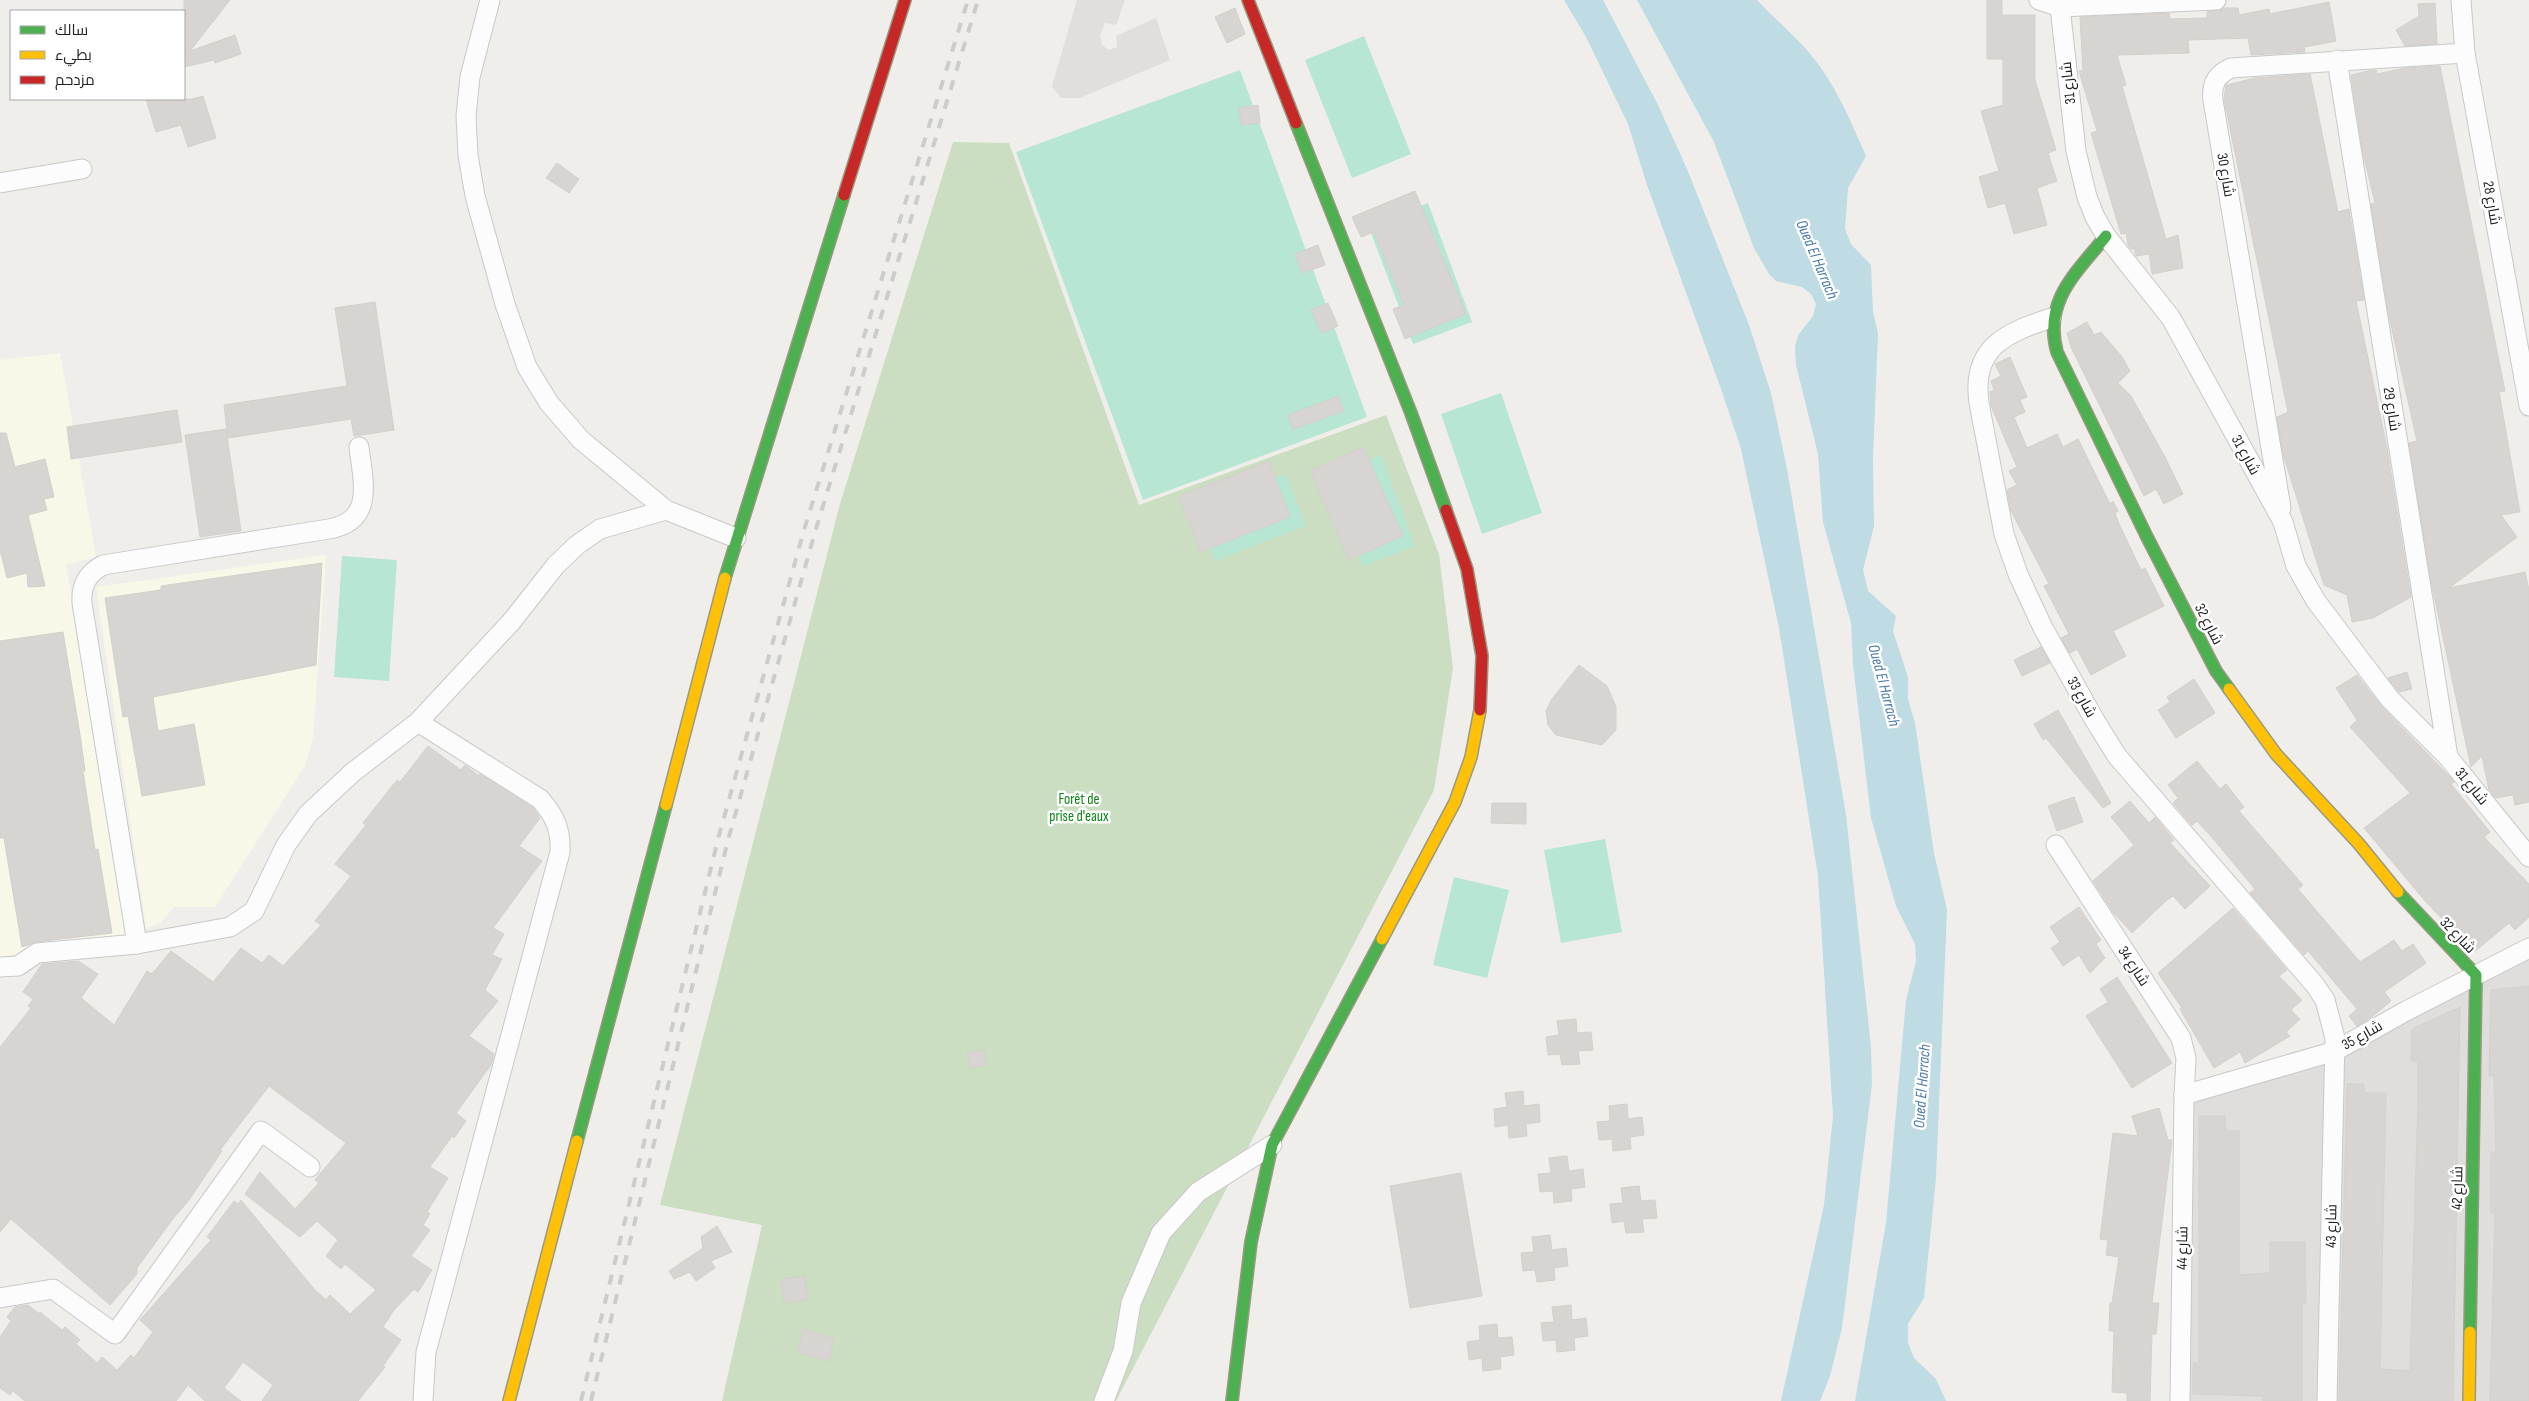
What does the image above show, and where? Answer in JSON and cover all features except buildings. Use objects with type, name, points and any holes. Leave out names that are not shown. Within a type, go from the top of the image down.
[{"type":"street","points":[[490,0],[470,77],[466,116],[468,145],[475,196],[505,304],[528,367],[549,403],[581,440],[666,510],[736,538]]},
{"type":"street","points":[[509,1401],[736,538],[905,0]]},
{"type":"street","points":[[1232,1401],[1251,1242],[1272,1145],[1455,802],[1471,757],[1478,718],[1482,656],[1467,569],[1411,413],[1248,0]]},
{"type":"street","points":[[2039,0],[2060,7],[2216,0]]},
{"type":"street","name":"شارع 28","points":[[2461,0],[2465,53],[2529,406]]},
{"type":"street","name":"شارع 31","points":[[2060,7],[2078,160],[2087,197],[2095,217],[2106,236],[2171,318],[2283,522],[2296,566],[2316,601],[2390,699],[2448,757],[2529,857]]},
{"type":"street","name":"شارع 30","points":[[2283,522],[2212,92],[2217,77],[2231,68],[2465,53]]},
{"type":"street","name":"شارع 29","points":[[2337,60],[2448,757]]},
{"type":"street","points":[[0,183],[82,169]]},
{"type":"street","name":"شارع 32","points":[[2106,236],[2059,295],[2051,318],[2052,341],[2147,537],[2216,671],[2276,754],[2358,844],[2415,912],[2476,975]]},
{"type":"street","name":"شارع 33","points":[[2051,318],[2004,336],[1984,359],[1979,373],[1978,396],[2004,534],[2018,574],[2034,612],[2094,720],[2117,756],[2316,985],[2331,1020],[2335,1038],[2334,1051]]},
{"type":"street","points":[[136,944],[82,604],[83,584],[88,576],[103,565],[329,529],[348,523],[358,512],[364,498],[359,447]]},
{"type":"street","points":[[0,967],[18,966],[37,953],[136,944],[230,927],[254,911],[286,845],[308,814],[352,773],[418,722],[512,621],[556,565],[577,545],[600,529],[666,510]]},
{"type":"street","points":[[418,722],[540,799],[554,815],[561,834],[558,862],[426,1352],[423,1401]]},
{"type":"street","name":"شارع 34","points":[[2056,845],[2181,1038],[2186,1058],[2184,1095]]},
{"type":"street","name":"شارع 35","points":[[2184,1095],[2334,1051],[2529,948]]},
{"type":"street","name":"شارع 42","points":[[2469,1401],[2476,975]]},
{"type":"street","name":"شارع 43","points":[[2326,1401],[2334,1051]]},
{"type":"street","name":"شارع 44","points":[[2180,1401],[2184,1095]]},
{"type":"street","points":[[0,1298],[53,1289],[115,1334],[261,1131],[310,1167]]},
{"type":"street","points":[[1104,1401],[1123,1351],[1131,1303],[1161,1233],[1198,1192],[1272,1145]]},
{"type":"shaded area","points":[[1077,0],[1125,0],[1116,25],[1105,23],[1100,36],[1102,45],[1109,50],[1117,47],[1116,36],[1156,18],[1170,60],[1080,98],[1061,98],[1052,86]]},
{"type":"shaded area","points":[[60,353],[96,557],[66,565],[131,943],[0,964],[0,360]]},
{"type":"shaded area","points":[[326,555],[313,738],[305,766],[215,907],[174,907],[161,923],[146,928],[96,587]]},
{"type":"shaded area","points":[[2529,947],[2529,1401],[2173,1401],[2176,1107],[2404,1012]]},
{"type":"green space","points":[[1364,36],[1411,154],[1352,178],[1305,60]]},
{"type":"green space","points":[[1240,70],[1367,417],[1143,500],[1016,152]]},
{"type":"green space","name":"Forêt de prise d'eaux","points":[[953,142],[1009,143],[1139,505],[1386,415],[1439,554],[1453,668],[1434,790],[1116,1401],[722,1401],[762,1225],[660,1205],[840,504]]},
{"type":"green space","points":[[1428,203],[1472,322],[1413,344],[1368,225]]},
{"type":"green space","points":[[1501,393],[1542,513],[1482,534],[1441,414]]},
{"type":"green space","points":[[1381,455],[1415,546],[1363,566],[1329,475]]},
{"type":"green space","points":[[1286,474],[1306,526],[1215,561],[1196,509]]},
{"type":"green space","points":[[342,556],[397,560],[389,681],[334,677]]},
{"type":"green space","points":[[1605,839],[1622,932],[1561,943],[1544,850]]},
{"type":"green space","points":[[1454,877],[1509,890],[1487,978],[1433,965]]},
{"type":"water","points":[[1564,0],[1603,0],[1658,105],[1687,169],[1749,325],[1771,393],[1787,469],[1846,815],[1871,1047],[1872,1084],[1842,1328],[1830,1376],[1820,1401],[1781,1401],[1824,1205],[1833,1116],[1818,876],[1779,628],[1741,449],[1721,389],[1647,185],[1628,124],[1586,37]]},
{"type":"water","name":"Oued El Harrach","points":[[1637,0],[1757,0],[1806,49],[1825,73],[1847,114],[1866,156],[1848,188],[1845,229],[1851,244],[1871,265],[1873,312],[1878,333],[1873,458],[1874,526],[1863,570],[1868,591],[1896,616],[1893,631],[1908,677],[1908,699],[1915,723],[1934,853],[1947,910],[1936,1178],[1924,1298],[1908,1324],[1908,1343],[1914,1358],[1936,1379],[1946,1401],[1855,1401],[1886,1223],[1906,1000],[1916,961],[1915,944],[1896,906],[1871,818],[1853,665],[1851,623],[1823,522],[1818,454],[1796,365],[1795,346],[1799,334],[1813,316],[1816,304],[1811,294],[1802,287],[1776,281],[1769,274],[1754,248],[1714,142]]},
{"type":"railway","points":[[581,1401],[718,839],[804,530],[968,0]]},
{"type":"railway","points":[[591,1401],[728,840],[815,532],[978,0]]},
{"type":"traffic: fast","points":[[1296,123],[1411,413],[1446,510]]},
{"type":"traffic: fast","points":[[725,578],[844,195]]},
{"type":"traffic: fast","points":[[2106,236],[2074,276],[2058,303],[2054,334],[2057,352],[2147,537],[2216,671],[2229,689]]},
{"type":"traffic: fast","points":[[577,1141],[666,805]]},
{"type":"traffic: fast","points":[[2398,892],[2476,975],[2470,1332]]},
{"type":"traffic: fast","points":[[1232,1401],[1251,1242],[1272,1145],[1382,939]]},
{"type":"traffic: slow","points":[[666,805],[725,578]]},
{"type":"traffic: slow","points":[[2229,689],[2276,754],[2359,844],[2398,892]]},
{"type":"traffic: slow","points":[[1382,939],[1455,802],[1471,757],[1480,710]]},
{"type":"traffic: slow","points":[[509,1401],[577,1141]]},
{"type":"traffic: slow","points":[[2469,1401],[2470,1332]]},
{"type":"traffic: jam","points":[[844,195],[905,0]]},
{"type":"traffic: jam","points":[[1248,0],[1296,123]]},
{"type":"traffic: jam","points":[[1446,510],[1467,569],[1482,656],[1480,710]]}]
